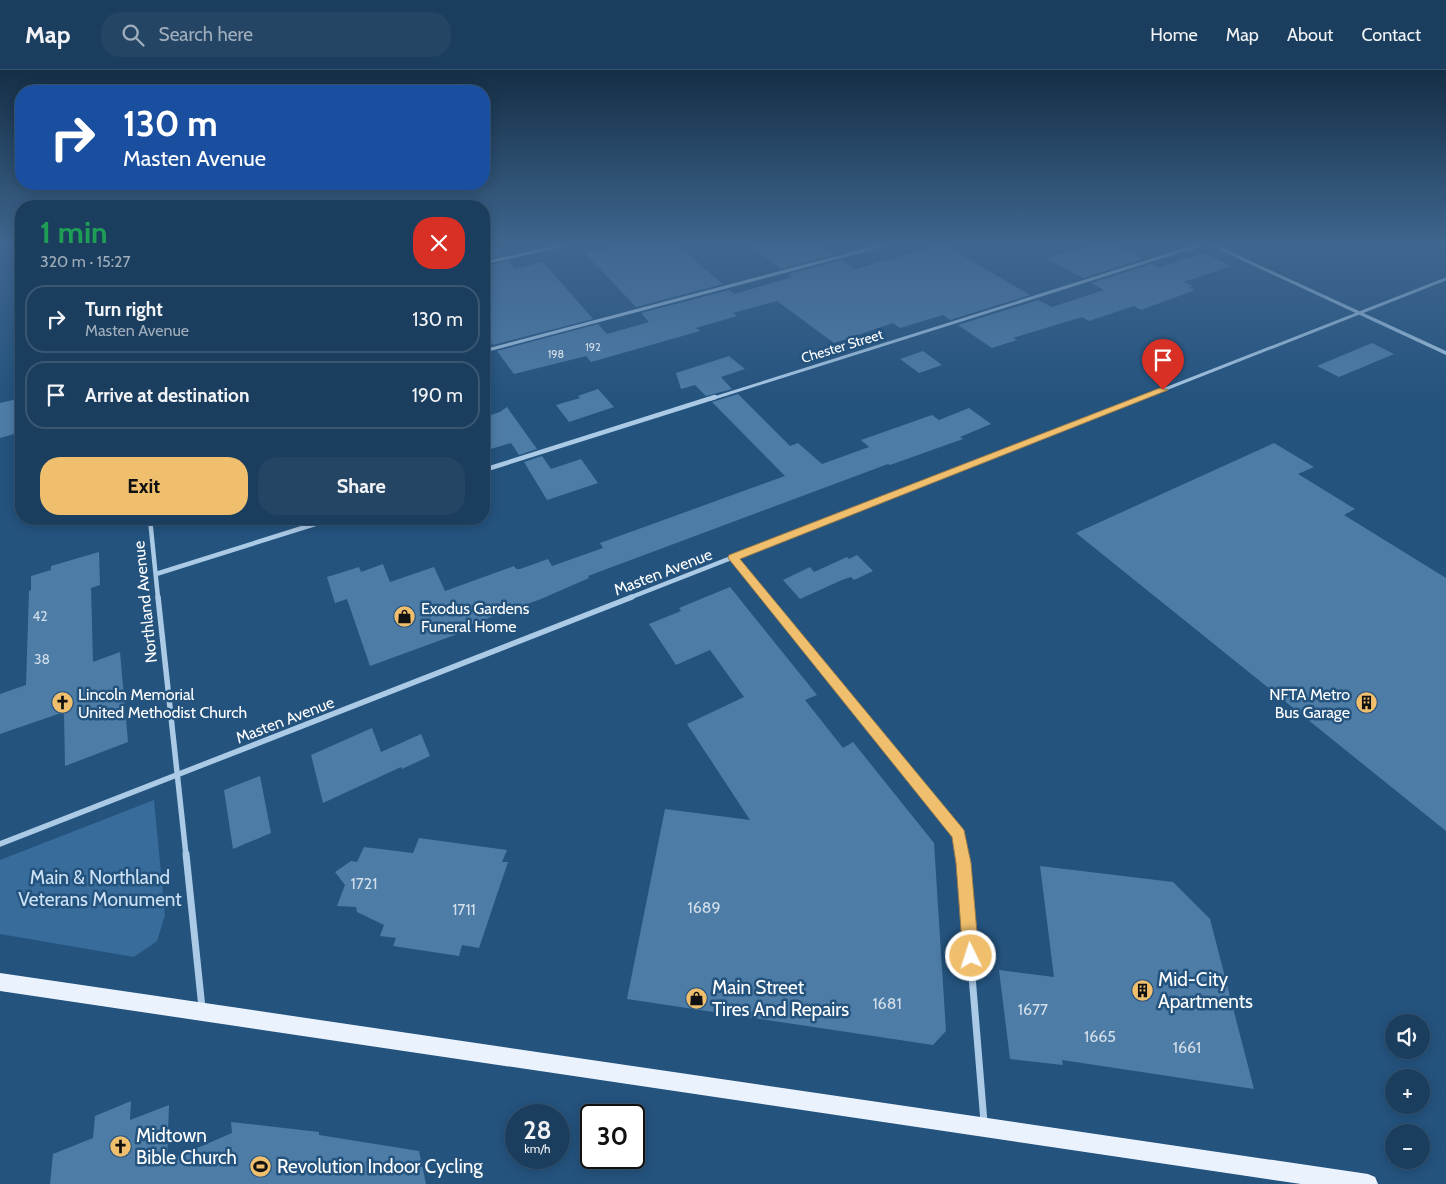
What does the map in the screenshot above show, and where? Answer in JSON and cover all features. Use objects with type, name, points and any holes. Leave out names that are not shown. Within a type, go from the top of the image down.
[{"type":"main road","points":[[0,982],[1368,1184]]},
{"type":"street","points":[[490,349],[696,295]]},
{"type":"street","name":"Chester Street","points":[[490,468],[1041,295]]},
{"type":"street","points":[[1320,295],[1446,353]]},
{"type":"street","name":"Masten Avenue","points":[[0,844],[1405,295]]},
{"type":"street","name":"Northland Avenue","points":[[151,525],[203,1011]]},
{"type":"street","points":[[156,574],[312,525]]},
{"type":"street","points":[[733,558],[959,835],[964,863],[984,1128]]},
{"type":"green space","name":"Main & Northland Veterans Monument","points":[[154,800],[165,915],[157,941],[134,957],[0,934],[0,860]]},
{"type":"building","points":[[490,295],[572,295],[593,319],[493,345],[490,341]]},
{"type":"building","points":[[625,295],[681,295],[636,307]]},
{"type":"building","points":[[710,295],[1030,295],[950,320],[943,315],[900,328],[893,323],[834,343],[777,301],[733,313],[737,316],[696,328],[700,331],[591,362],[586,356],[514,374],[497,351],[598,324],[607,334],[649,322],[641,313]]},
{"type":"building","points":[[1089,295],[1182,295],[1141,310],[1134,306],[1089,321],[1082,317],[1013,338],[1017,340],[992,348],[958,325],[1038,300],[1052,307]]},
{"type":"building","points":[[1372,343],[1394,354],[1339,377],[1317,366]]},
{"type":"building","points":[[923,351],[942,365],[919,373],[900,359]]},
{"type":"building","points":[[729,356],[745,369],[721,377],[732,389],[706,396],[695,385],[681,389],[676,373]]},
{"type":"building","points":[[598,389],[614,407],[569,422],[556,405],[580,398],[578,396]]},
{"type":"building","points":[[738,394],[790,446],[798,443],[822,464],[869,447],[861,440],[932,415],[939,420],[969,408],[991,424],[960,437],[963,439],[890,465],[888,464],[588,576],[589,578],[541,599],[461,628],[463,632],[370,666],[347,599],[335,603],[327,577],[359,567],[361,572],[383,564],[390,582],[434,567],[445,591],[514,566],[516,569],[520,569],[548,559],[552,566],[603,548],[600,543],[785,476],[712,402]]},
{"type":"building","points":[[15,399],[15,434],[0,438],[0,403]]},
{"type":"building","points":[[507,407],[537,449],[519,455],[511,443],[490,449],[490,415]]},
{"type":"building","name":"NFTA Metro Bus Garage","points":[[1274,443],[1314,467],[1298,474],[1355,509],[1344,515],[1446,578],[1446,831],[1076,533]]},
{"type":"building","points":[[542,456],[551,469],[581,459],[598,483],[547,500],[524,462]]},
{"type":"building","points":[[99,552],[100,585],[91,588],[93,662],[120,652],[128,742],[65,766],[64,712],[0,734],[0,694],[26,685],[31,576],[51,570],[51,566]]},
{"type":"building","points":[[857,555],[873,571],[854,580],[851,577],[842,580],[800,599],[783,580],[810,567],[814,572],[847,557],[849,559]]},
{"type":"building","points":[[730,587],[817,695],[805,700],[843,748],[853,742],[934,843],[946,1031],[933,1045],[627,999],[665,809],[750,820],[687,724],[744,697],[710,650],[676,665],[649,624],[681,611],[679,608]]},
{"type":"building","points":[[372,728],[381,752],[421,734],[430,756],[402,769],[401,767],[323,803],[311,755]]},
{"type":"building","points":[[260,776],[271,833],[233,849],[224,790]]},
{"type":"building","points":[[419,838],[507,850],[502,862],[508,862],[479,948],[462,945],[459,956],[393,946],[396,938],[380,936],[384,925],[357,912],[356,907],[337,906],[345,885],[335,872],[351,861],[357,862],[364,847],[413,853]]},
{"type":"building","name":"Mid-City Apartments","points":[[1040,866],[1173,882],[1210,919],[1254,1089],[1062,1060],[1063,1065],[1010,1059],[999,970],[1054,977]]},
{"type":"building","points":[[131,1101],[130,1120],[169,1105],[167,1161],[232,1133],[231,1122],[319,1132],[319,1135],[419,1151],[426,1184],[50,1184],[53,1154],[93,1138],[95,1116]]},
{"type":"place","name":"Exodus Gardens Funeral Home","points":[[405,617]]},
{"type":"place","name":"Lincoln Memorial United Methodist Church","points":[[62,703]]},
{"type":"place","name":"NFTA Metro Bus Garage","points":[[1366,703]]},
{"type":"place","name":"Mid-City Apartments","points":[[1142,990]]},
{"type":"place","name":"Main Street Tires And Repairs","points":[[696,998]]},
{"type":"place","name":"Midtown Bible Church","points":[[120,1146]]},
{"type":"place","name":"Revolution Indoor Cycling","points":[[261,1166]]},
{"type":"route","points":[[971,956],[964,863],[959,835],[939,808],[733,558],[1163,390]]}]
